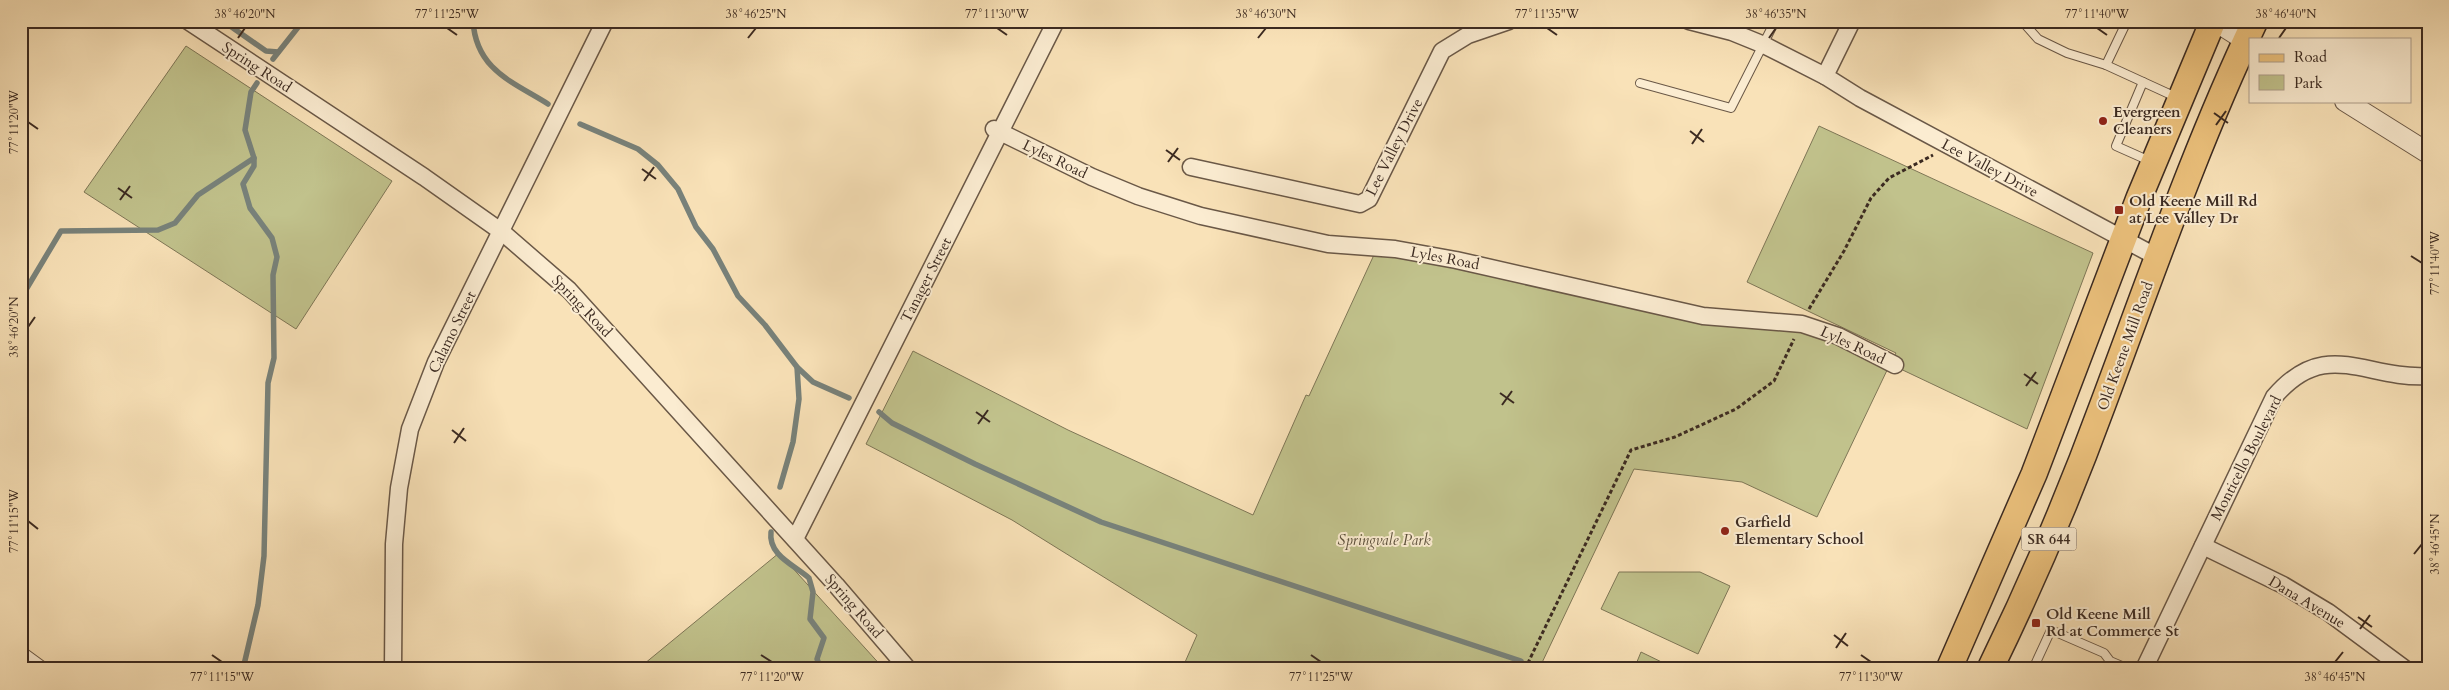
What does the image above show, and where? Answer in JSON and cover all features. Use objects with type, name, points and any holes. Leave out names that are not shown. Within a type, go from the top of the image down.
[{"type":"main road","name":"SR 644","points":[[1949,669],[2034,474],[2123,238],[2214,21]]},
{"type":"main road","name":"Old Keene Mill Road","points":[[1990,669],[2028,591],[2102,407],[2157,257],[2249,40]]},
{"type":"street","name":"Spring Road","points":[[188,21],[424,177],[502,232],[569,290],[795,539],[908,669]]},
{"type":"street","name":"Calamo Street","points":[[393,669],[394,544],[399,488],[410,429],[436,362],[605,21]]},
{"type":"street","name":"Tanager Street","points":[[795,539],[997,131],[1056,21]]},
{"type":"street","name":"Lee Valley Drive","points":[[1191,167],[1360,204],[1370,199],[1442,51],[1468,35],[1509,21]]},
{"type":"street","name":"Lee Valley Drive","points":[[1690,21],[1732,32],[1764,45],[1825,76],[1860,98],[2157,257]]},
{"type":"street","points":[[1825,76],[1852,21]]},
{"type":"street","points":[[2214,21],[2251,35]]},
{"type":"street","points":[[2347,102],[2428,153]]},
{"type":"street","name":"Lyles Road","points":[[997,131],[1107,184],[1201,216],[1328,244],[1395,249],[1456,260],[1703,316],[1802,324],[1838,336],[1895,364]]},
{"type":"street","name":"Monticello Boulevard","points":[[2144,669],[2274,397],[2297,375],[2317,366],[2336,363],[2354,365],[2394,375],[2428,376]]},
{"type":"street","name":"Dana Avenue","points":[[2202,546],[2283,586],[2328,612],[2405,669]]},
{"type":"lane","points":[[1640,84],[1731,108],[1775,21]]},
{"type":"lane","points":[[2022,21],[2038,39],[2067,53],[2106,64],[2180,99]]},
{"type":"lane","points":[[2106,64],[2127,21]]},
{"type":"lane","points":[[2143,82],[2116,146],[2153,163]]},
{"type":"lane","points":[[2033,669],[2051,630],[2104,654],[2110,661],[2129,669]]},
{"type":"lane","points":[[21,650],[47,669]]},
{"type":"lane","points":[[2106,669],[2110,661]]},
{"type":"path","points":[[1525,669],[1631,450],[1675,437],[1736,408],[1774,381],[1815,296],[1844,251],[1871,198],[1889,178],[1950,146]]},
{"type":"green space","points":[[186,46],[392,181],[296,329],[84,192]]},
{"type":"green space","name":"Springvale Park","points":[[1819,126],[2093,253],[2027,429],[1890,364],[1817,517],[1742,482],[1634,469],[1539,669],[1182,669],[1197,635],[1012,520],[866,444],[913,351],[1068,430],[1253,515],[1306,395],[1309,396],[1379,244],[1726,323],[1793,317],[1890,363],[1896,353],[1747,282]]},
{"type":"green space","points":[[779,553],[884,669],[638,669],[644,664]]},
{"type":"green space","points":[[1619,572],[1700,572],[1730,586],[1698,654],[1601,609]]},
{"type":"green space","points":[[1641,652],[1676,669],[1634,669]]},
{"type":"waterway","points":[[223,21],[266,51],[278,52]]},
{"type":"waterway","points":[[273,59],[303,21]]},
{"type":"waterway","points":[[473,21],[481,52],[498,73],[548,104]]},
{"type":"waterway","points":[[243,669],[258,605],[264,556],[268,383],[274,358],[273,275],[277,257],[272,238],[250,208],[243,184],[254,166],[254,158],[245,130],[251,92],[257,83]]},
{"type":"waterway","points":[[580,124],[638,149],[658,165],[678,189],[696,227],[713,249],[738,296],[765,325],[797,367],[813,382],[849,398]]},
{"type":"waterway","points":[[21,298],[61,231],[158,230],[175,223],[198,195],[254,158]]},
{"type":"waterway","points":[[780,487],[793,442],[799,399],[797,367]]},
{"type":"waterway","points":[[879,412],[892,423],[975,464],[1101,522],[1521,661]]},
{"type":"waterway","points":[[771,532],[771,540],[778,553],[783,559],[809,578],[813,592],[810,619],[824,638],[817,659],[821,669]]},
{"type":"place","name":"Evergreen Cleaners","points":[[2103,121]]},
{"type":"place","name":"Old Keene Mill Rd at Lee Valley Dr","points":[[2119,210]]},
{"type":"place","name":"Garfield Elementary School","points":[[1725,531]]},
{"type":"place","name":"Old Keene Mill Rd at Commerce St","points":[[2036,623]]}]
